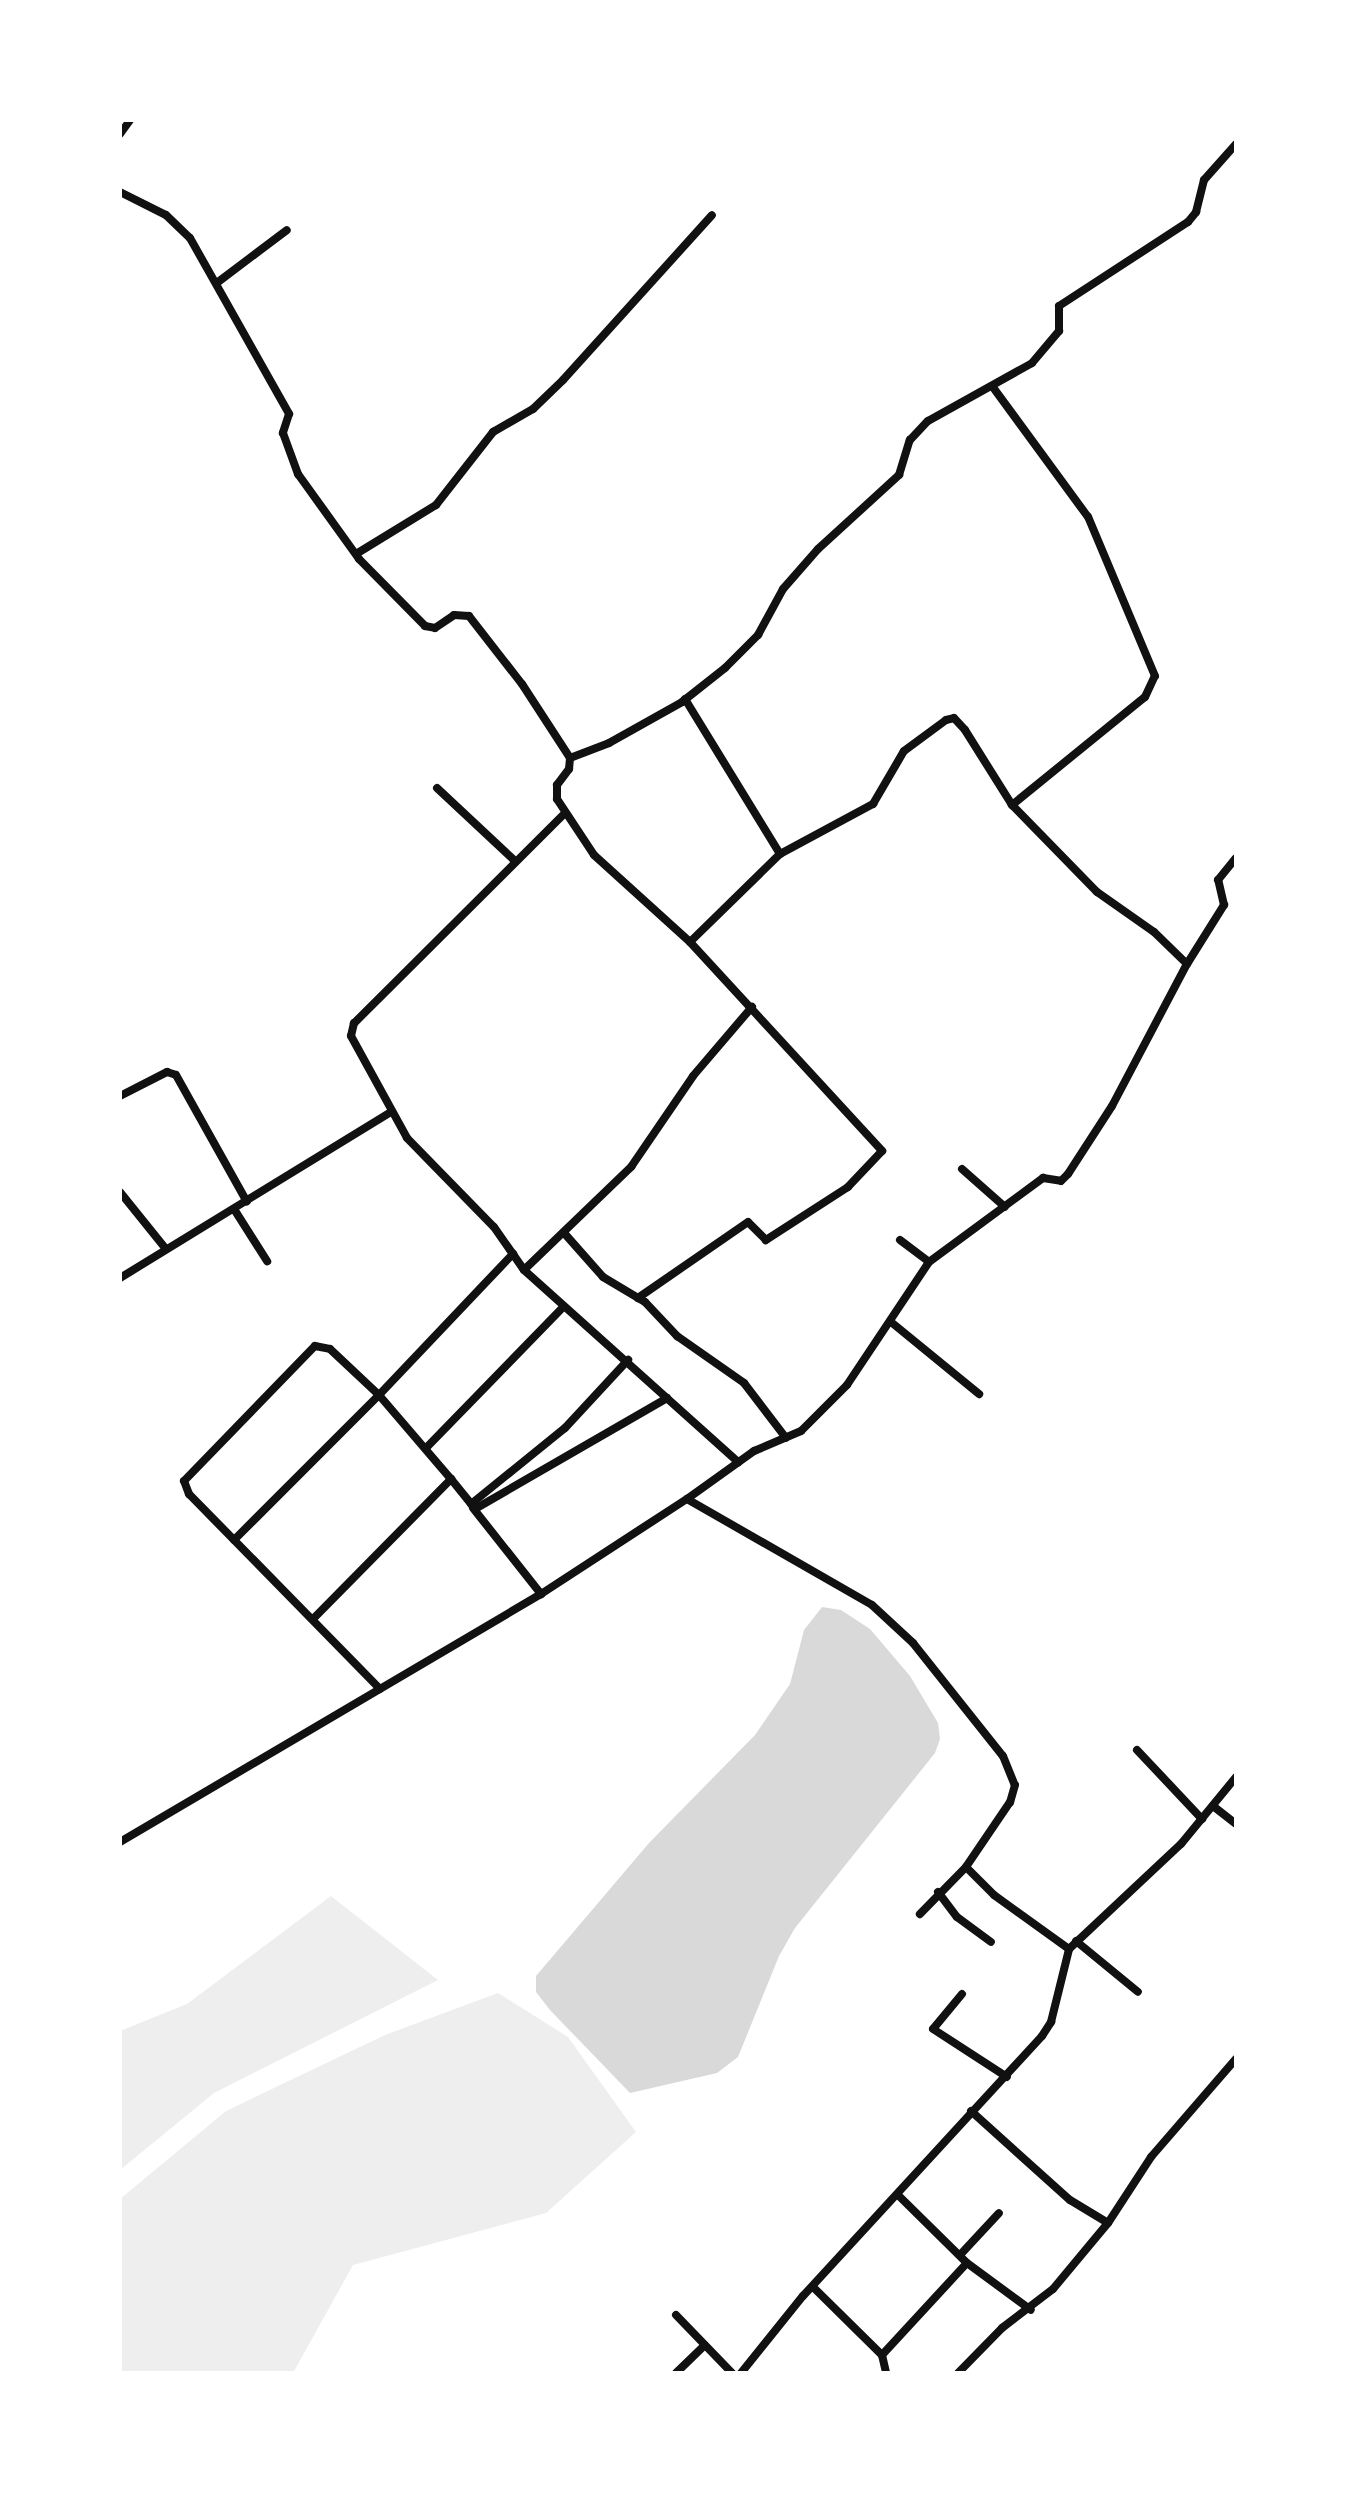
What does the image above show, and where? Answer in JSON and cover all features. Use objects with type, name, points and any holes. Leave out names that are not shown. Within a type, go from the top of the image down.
[{"type":"street","points":[[120,134],[130,120]]},
{"type":"street","points":[[638,1298],[748,1222],[766,1240],[848,1186],[882,1151],[690,942],[612,875],[565,812],[556,792],[570,758],[609,743],[685,699],[744,651],[769,621],[783,589],[854,511],[899,474],[910,440],[928,421],[1032,363],[1060,331],[1059,306],[1188,222],[1196,212],[1204,180],[1236,144]]},
{"type":"street","points":[[120,192],[182,229],[218,282],[289,414],[283,433],[298,474],[356,554],[424,626],[435,628],[454,615],[474,620],[570,758]]},
{"type":"street","points":[[356,554],[436,505],[493,432],[533,410],[712,215]]},
{"type":"street","points":[[218,282],[288,230]]},
{"type":"street","points":[[993,387],[1088,517],[1155,676],[1145,698],[1012,805]]},
{"type":"street","points":[[685,699],[780,854]]},
{"type":"street","points":[[690,942],[780,854],[872,804],[904,751],[954,718],[1012,805],[1097,892],[1154,932],[1186,964]]},
{"type":"street","points":[[437,788],[514,860]]},
{"type":"street","points":[[565,812],[354,1023],[353,1040],[407,1138],[494,1227],[524,1270],[738,1462]]},
{"type":"street","points":[[120,1842],[541,1594],[738,1462],[824,1414],[929,1262],[1043,1178],[1062,1181],[1068,1174],[1112,1106],[1186,964],[1224,904],[1218,880],[1236,858]]},
{"type":"street","points":[[524,1270],[631,1167],[714,1048],[752,1007]]},
{"type":"street","points":[[120,1096],[166,1072],[176,1075],[247,1202]]},
{"type":"street","points":[[120,1278],[391,1112]]},
{"type":"street","points":[[962,1169],[1005,1207]]},
{"type":"street","points":[[120,1192],[164,1248]]},
{"type":"street","points":[[234,1209],[267,1260]]},
{"type":"street","points":[[565,1234],[603,1278],[638,1298],[677,1336],[744,1383],[786,1438]]},
{"type":"street","points":[[900,1240],[929,1262]]},
{"type":"street","points":[[234,1540],[513,1254]]},
{"type":"street","points":[[427,1447],[563,1307]]},
{"type":"street","points":[[891,1322],[979,1394]]},
{"type":"street","points":[[380,1689],[189,1494],[184,1482],[187,1474],[308,1351],[322,1344],[330,1348],[379,1395],[427,1447],[541,1594]]},
{"type":"street","points":[[473,1507],[565,1428],[628,1360]]},
{"type":"street","points":[[473,1507],[667,1398]]},
{"type":"street","points":[[313,1619],[451,1479]]},
{"type":"street","points":[[686,1500],[872,1606],[913,1643],[1003,1756],[1015,1785],[1010,1802],[966,1868],[920,1914]]},
{"type":"street","points":[[1137,1750],[1202,1819]]},
{"type":"street","points":[[741,2373],[813,2287],[1006,2077],[1050,2022],[1069,1949],[1202,1819],[1236,1777]]},
{"type":"street","points":[[1213,1806],[1236,1824]]},
{"type":"street","points":[[966,1868],[994,1895],[1069,1949]]},
{"type":"street","points":[[938,1892],[957,1917],[992,1942]]},
{"type":"street","points":[[1076,1941],[1138,1992]]},
{"type":"street","points":[[962,1994],[933,2029],[1006,2077]]},
{"type":"street","points":[[958,2373],[1002,2328],[1031,2310],[1108,2223],[1151,2157],[1236,2059]]},
{"type":"street","points":[[971,2111],[1070,2200],[1108,2223]]},
{"type":"street","points":[[898,2194],[967,2262],[1031,2310]]},
{"type":"street","points":[[960,2255],[999,2213]]},
{"type":"street","points":[[882,2355],[967,2262]]},
{"type":"street","points":[[813,2287],[882,2355],[886,2373]]},
{"type":"street","points":[[676,2315],[732,2373]]},
{"type":"street","points":[[676,2373],[705,2345]]},
{"type":"shaded area","points":[[822,1607],[841,1610],[870,1629],[910,1676],[938,1723],[940,1739],[935,1753],[795,1928],[779,1956],[738,2057],[717,2073],[630,2093],[550,2010],[536,1992],[536,1976],[649,1843],[755,1735],[790,1684],[804,1630]]},
{"type":"shaded area","points":[[331,1896],[438,1980],[214,2093],[120,2170],[120,2031],[187,2004]]},
{"type":"shaded area","points":[[498,1993],[568,2037],[636,2132],[546,2213],[353,2265],[293,2373],[120,2373],[120,2199],[226,2111],[385,2035]]}]
